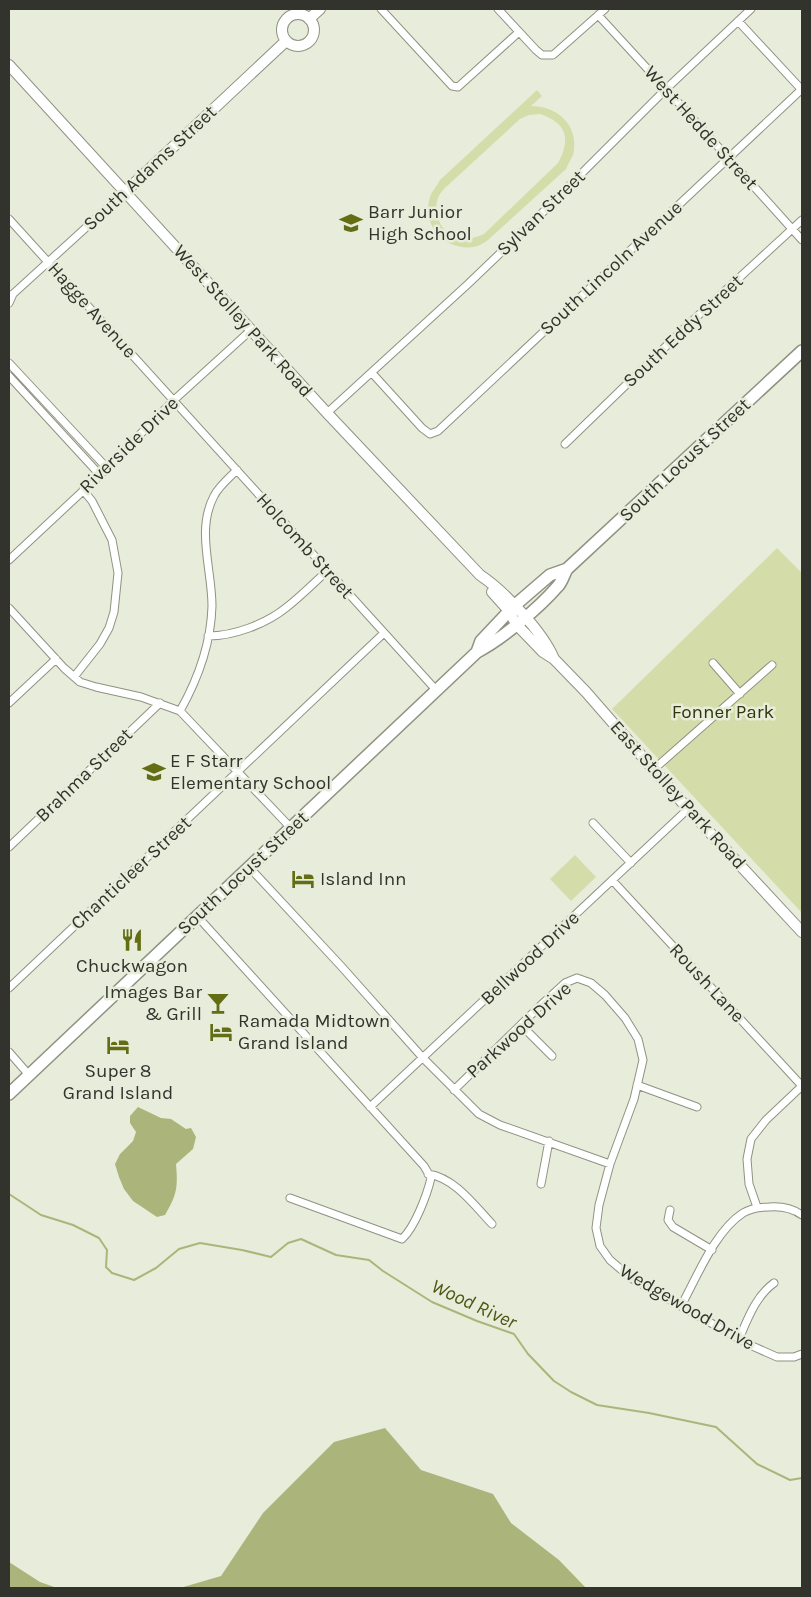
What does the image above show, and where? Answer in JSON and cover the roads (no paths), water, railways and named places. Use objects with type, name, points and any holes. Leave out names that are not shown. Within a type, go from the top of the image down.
[{"type":"main road","name":"South Locust Street","points":[[477,652],[481,641],[512,608],[550,575],[567,569],[802,351]]},
{"type":"main road","name":"South Locust Street","points":[[9,1094],[477,652],[487,647],[521,621],[560,585],[567,569]]},
{"type":"street","points":[[309,19],[320,9]]},
{"type":"street","points":[[381,9],[452,86],[458,86],[518,32]]},
{"type":"street","points":[[498,9],[542,55],[553,55],[605,9]]},
{"type":"street","name":"Sylvan Street","points":[[327,413],[538,217],[666,89],[751,9]]},
{"type":"street","points":[[298,14],[302,14],[309,19],[314,29],[314,34],[309,42],[302,46],[290,45],[281,33],[280,28],[284,21],[289,16],[298,14]]},
{"type":"street","name":"West Hedde Street","points":[[598,15],[802,240]]},
{"type":"street","points":[[738,21],[802,90]]},
{"type":"street","name":"South Adams Street","points":[[11,295],[125,192],[286,41]]},
{"type":"street","name":"West Stolley Park Road","points":[[9,65],[327,413],[480,575],[492,582],[521,621]]},
{"type":"street","name":"South Lincoln Avenue","points":[[372,373],[418,424],[430,434],[438,431],[802,90]]},
{"type":"street","name":"Hagge Avenue","points":[[9,219],[174,400]]},
{"type":"street","name":"South Eddy Street","points":[[565,444],[683,330],[802,220]]},
{"type":"street","points":[[9,303],[11,295]]},
{"type":"street","name":"Riverside Drive","points":[[9,560],[100,475],[174,400],[251,330]]},
{"type":"street","points":[[9,363],[107,468]]},
{"type":"street","points":[[9,376],[100,475]]},
{"type":"street","name":"Holcomb Street","points":[[174,400],[437,691]]},
{"type":"street","points":[[180,711],[192,690],[207,647],[212,606],[210,577],[205,549],[209,508],[215,495],[237,470]]},
{"type":"street","points":[[74,677],[100,644],[109,628],[114,612],[118,573],[112,540],[92,501],[83,490]]},
{"type":"street","points":[[208,636],[237,631],[264,622],[286,608],[327,571]]},
{"type":"street","points":[[9,608],[80,682],[141,697],[180,711],[291,828]]},
{"type":"street","name":"East Stolley Park Road","points":[[521,621],[543,652],[554,659],[586,692],[688,809],[802,932]]},
{"type":"street","name":"Chanticleer Street","points":[[9,988],[384,634]]},
{"type":"street","points":[[9,703],[56,659]]},
{"type":"street","points":[[713,662],[740,694]]},
{"type":"street","points":[[653,770],[772,665]]},
{"type":"street","name":"Brahma Street","points":[[9,847],[160,703]]},
{"type":"street","name":"Bellwood Drive","points":[[370,1107],[688,809]]},
{"type":"street","points":[[593,823],[631,863]]},
{"type":"street","points":[[250,867],[423,1058],[479,1114],[500,1125],[610,1164]]},
{"type":"street","name":"Roush Lane","points":[[612,880],[802,1086]]},
{"type":"street","points":[[197,916],[424,1166],[431,1178],[427,1193],[408,1233],[402,1239],[290,1198]]},
{"type":"street","name":"Parkwood Drive","points":[[454,1090],[565,983],[578,978],[591,983],[605,995],[625,1018],[638,1039],[643,1060],[634,1099],[610,1164]]},
{"type":"street","points":[[521,1025],[552,1056]]},
{"type":"street","points":[[9,1052],[29,1075]]},
{"type":"street","points":[[637,1084],[696,1106]]},
{"type":"street","points":[[757,1208],[749,1184],[747,1159],[751,1138],[766,1120],[802,1086]]},
{"type":"street","points":[[541,1184],[549,1141]]},
{"type":"street","name":"Wedgewood Drive","points":[[610,1164],[598,1205],[596,1228],[600,1246],[610,1260],[631,1278],[739,1339],[778,1357],[794,1357],[802,1354]]},
{"type":"street","points":[[428,1174],[437,1175],[448,1180],[492,1224]]},
{"type":"street","points":[[681,1306],[719,1236],[744,1212],[757,1208],[779,1206],[794,1209],[802,1215]]},
{"type":"street","points":[[670,1210],[668,1220],[673,1227],[712,1250]]},
{"type":"street","points":[[739,1339],[751,1310],[766,1289],[774,1283]]},
{"type":"waterway","name":"Wood River","points":[[9,1194],[41,1215],[73,1225],[99,1238],[107,1250],[106,1267],[112,1273],[134,1280],[156,1268],[179,1249],[200,1243],[271,1257],[288,1243],[301,1239],[336,1255],[369,1260],[432,1302],[514,1334],[528,1354],[554,1381],[571,1392],[597,1405],[649,1413],[716,1427],[757,1464],[790,1480],[802,1478]]},
{"type":"place","name":"Barr Junior High School","points":[[351,223]]},
{"type":"place","name":"E F Starr Elementary School","points":[[154,772]]},
{"type":"place","name":"Island Inn","points":[[303,879]]},
{"type":"place","name":"Chuckwagon","points":[[132,940]]},
{"type":"place","name":"Images Bar & Grill","points":[[218,1003]]},
{"type":"place","name":"Ramada Midtown Grand Island","points":[[221,1032]]},
{"type":"place","name":"Super 8 Grand Island","points":[[118,1045]]},
{"type":"park label","name":"Fonner Park","points":[[723,712]]}]
